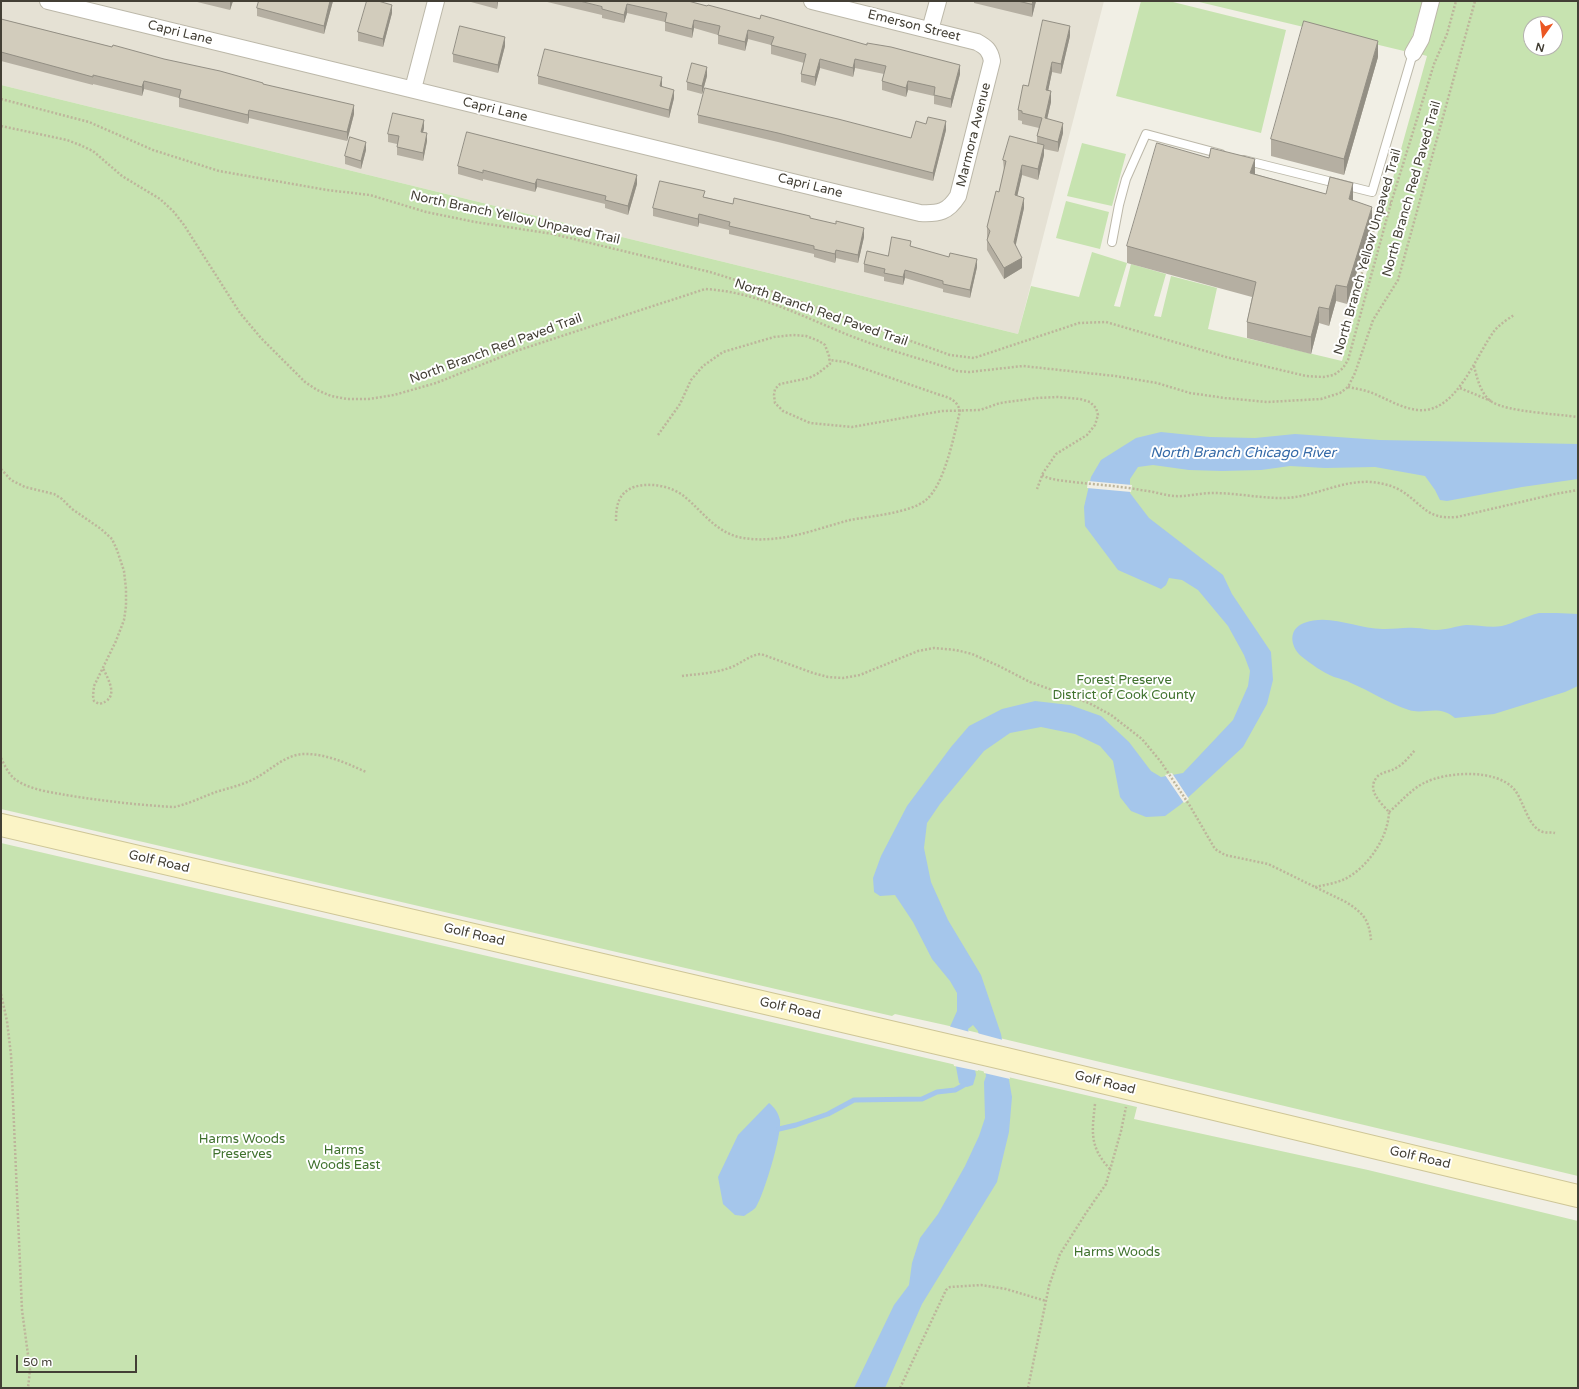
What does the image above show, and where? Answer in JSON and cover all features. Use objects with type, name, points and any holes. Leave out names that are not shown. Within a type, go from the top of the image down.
[{"type":"main road","name":"Golf Road","points":[[1,825],[1006,1059],[1578,1196]]},
{"type":"street","name":"Capri Lane","points":[[48,1],[920,213],[932,214],[943,212]]},
{"type":"street","points":[[413,89],[436,1]]},
{"type":"street","name":"Emerson Street","points":[[812,1],[977,42],[985,46],[990,51]]},
{"type":"street","points":[[930,30],[938,1]]},
{"type":"street","points":[[1413,53],[1420,39],[1431,1]]},
{"type":"street","name":"Marmora Avenue","points":[[943,212],[953,205],[958,196],[992,60],[990,51]]},
{"type":"lane","points":[[1112,242],[1126,179],[1146,134],[1372,192],[1413,53]]},
{"type":"path","name":"North Branch Yellow Unpaved Trail","points":[[1,99],[89,122],[153,150],[219,171],[327,190],[370,195],[426,212],[474,222],[553,234],[710,272],[771,291],[950,355],[974,358],[1079,322],[1106,322],[1226,357],[1306,376],[1323,377],[1334,375],[1343,368],[1348,360],[1391,203],[1434,64],[1447,34],[1456,1]]},
{"type":"path","name":"North Branch Red Paved Trail","points":[[1,126],[80,144],[93,151],[122,176],[160,200],[173,211],[184,225],[240,313],[261,338],[306,382],[317,390],[331,396],[347,399],[369,399],[394,395],[436,383],[516,351],[705,288],[721,289],[746,295],[778,306],[863,341],[957,370],[969,372],[1023,366],[1115,376],[1158,383],[1190,393],[1225,398],[1267,402],[1321,399],[1340,393],[1348,387],[1355,373],[1373,320],[1398,280],[1475,1]]},
{"type":"path","points":[[1353,305],[1382,201],[1391,203]]},
{"type":"path","points":[[1348,387],[1364,390],[1404,408],[1420,410],[1432,408],[1446,400],[1460,388],[1496,328],[1514,315]]},
{"type":"path","points":[[658,435],[680,404],[691,380],[703,366],[723,352],[774,337],[793,335],[806,336],[818,340],[824,345],[830,364],[809,378],[780,384],[775,389],[774,396],[775,402],[783,411],[810,422],[852,426],[942,411],[980,410],[1000,403],[1044,398],[1058,397],[1080,399],[1090,402],[1096,408],[1098,415],[1095,425],[1087,436],[1056,454],[1042,475],[1037,489]]},
{"type":"path","points":[[616,522],[616,505],[621,495],[631,488],[643,484],[670,489],[685,497],[715,526],[725,532],[750,539],[782,538],[851,520],[904,510],[918,506],[926,500],[940,478],[948,456],[960,411],[954,399],[846,362],[829,360]]},
{"type":"path","points":[[1474,366],[1478,381],[1491,401]]},
{"type":"path","points":[[1460,388],[1504,406],[1578,417]]},
{"type":"path","points":[[1,469],[11,480],[25,487],[54,494],[62,499],[72,509],[112,539],[124,570],[126,606],[124,620],[94,686],[94,701],[99,704],[105,703],[111,694],[110,684],[103,668]]},
{"type":"path","points":[[1042,475],[1057,480],[1141,490],[1174,496],[1212,493],[1288,498],[1313,494],[1349,483],[1369,482],[1385,484],[1399,489],[1426,511],[1436,516],[1446,518],[1457,517],[1578,490]]},
{"type":"path","points":[[682,676],[727,669],[736,666],[754,655],[761,654],[813,674],[844,678],[860,675],[918,651],[934,648],[956,650],[972,654],[1030,682],[1089,703],[1111,714],[1142,739],[1161,762],[1190,806],[1215,849],[1225,855],[1268,864],[1346,902],[1358,910],[1370,925],[1371,940]]},
{"type":"path","points":[[1389,812],[1374,796],[1376,777],[1403,763],[1415,750]]},
{"type":"path","points":[[1,758],[15,780],[24,785],[40,790],[88,798],[174,808],[187,805],[216,792],[254,779],[290,758],[304,754],[336,758],[366,772]]},
{"type":"path","points":[[1315,887],[1344,880],[1357,872],[1370,857],[1381,839],[1389,812],[1410,792],[1425,783],[1439,778],[1460,774],[1485,775],[1498,778],[1507,783],[1521,799],[1530,820],[1535,827],[1542,831],[1555,833]]},
{"type":"path","points":[[1,994],[7,1021],[11,1055],[22,1310],[30,1370],[28,1388]]},
{"type":"path","points":[[1028,1388],[1049,1286],[1060,1254],[1106,1184],[1121,1131],[1130,1089]]},
{"type":"path","points":[[1095,1104],[1092,1133],[1100,1158],[1110,1169]]},
{"type":"path","points":[[900,1388],[946,1290],[950,1287],[981,1285],[1006,1289],[1046,1301]]},
{"type":"shaded area","points":[[1,1],[1104,1],[1018,334],[1,85]]},
{"type":"green space","points":[[1141,1],[1169,1],[1286,30],[1261,133],[1116,96]]},
{"type":"green space","points":[[1195,1],[1423,1],[1411,41],[1404,51]]},
{"type":"green space","name":"Forest Preserve District of Cook County","points":[[1437,1],[1578,1],[1578,1176],[945,1025],[895,1014],[892,1016],[1,809],[1,85],[1018,334],[1031,286],[1079,297],[1092,252],[1127,263],[1114,306],[1120,307],[1131,264],[1166,274],[1154,316],[1161,317],[1171,276],[1217,288],[1208,329],[1342,361],[1427,56],[1420,54]]},
{"type":"green space","points":[[1082,143],[1126,154],[1112,206],[1067,196]]},
{"type":"green space","points":[[1066,201],[1109,212],[1100,249],[1056,238]]},
{"type":"green space","name":"Harms Woods East","points":[[1,843],[1137,1107],[1134,1119],[1368,1170],[1578,1221],[1578,1388],[1,1388]]},
{"type":"water","name":"North Branch Chicago River","points":[[1161,432],[1210,437],[1255,438],[1295,434],[1380,440],[1578,444],[1578,479],[1522,487],[1447,501],[1440,500],[1425,476],[1375,467],[1325,468],[1290,466],[1261,470],[1222,471],[1189,470],[1153,465],[1138,467],[1130,479],[1130,493],[1149,518],[1223,575],[1232,594],[1271,652],[1273,680],[1267,704],[1243,747],[1180,805],[1165,816],[1146,817],[1131,811],[1120,797],[1113,761],[1100,746],[1075,734],[1041,727],[1010,733],[984,751],[940,804],[927,823],[924,848],[931,882],[948,920],[981,975],[1001,1034],[1012,1097],[1009,1132],[997,1182],[922,1304],[885,1388],[854,1388],[894,1305],[909,1285],[912,1263],[920,1238],[938,1214],[965,1166],[979,1136],[985,1118],[984,1082],[986,1076],[978,1031],[973,1025],[968,1029],[976,1075],[973,1085],[967,1087],[959,1083],[949,1029],[957,1011],[957,993],[950,981],[932,959],[913,922],[895,895],[880,896],[874,892],[873,878],[881,856],[907,806],[951,747],[969,726],[1002,709],[1035,701],[1070,705],[1101,716],[1129,742],[1151,771],[1161,777],[1183,773],[1233,720],[1248,686],[1250,671],[1244,655],[1228,626],[1198,590],[1182,580],[1169,578],[1166,585],[1161,589],[1118,570],[1085,526],[1084,507],[1091,477],[1101,460],[1136,438]]},
{"type":"water","points":[[1539,613],[1578,614],[1578,686],[1565,692],[1494,714],[1455,718],[1443,712],[1409,710],[1349,682],[1334,677],[1301,656],[1297,652],[1292,638],[1295,629],[1304,623],[1314,620],[1334,621],[1375,629],[1411,628],[1436,630],[1466,625],[1493,627],[1502,626]]},
{"type":"water","points":[[769,1103],[776,1110],[780,1120],[780,1128],[772,1164],[756,1207],[744,1216],[735,1215],[723,1204],[718,1177],[738,1135]]},
{"type":"pier","points":[[1088,481],[1132,485],[1131,492],[1087,488]]},
{"type":"pier","points":[[1172,773],[1189,799],[1184,803],[1165,775]]},
{"type":"pier","points":[[948,1026],[970,1032],[978,1071],[954,1066],[947,1029]]},
{"type":"pier","points":[[977,1033],[1003,1040],[1010,1079],[984,1073]]},
{"type":"building","points":[[259,1],[330,1],[324,26],[257,8]]},
{"type":"building","points":[[367,1],[378,1],[392,5],[383,39],[358,32]]},
{"type":"building","points":[[580,1],[688,1],[760,19],[761,15],[867,45],[867,43],[891,47],[960,65],[951,99],[934,95],[935,87],[908,81],[906,88],[882,81],[886,66],[855,59],[853,68],[820,59],[815,77],[801,74],[806,54],[771,45],[774,37],[748,30],[745,42],[718,35],[720,26],[694,20],[692,29],[665,22],[667,13],[627,4],[624,15]]},
{"type":"building","points":[[1018,1],[1033,1],[1032,4]]},
{"type":"building","points":[[1,19],[112,47],[113,45],[164,59],[220,71],[263,84],[354,105],[347,132],[249,110],[248,115],[179,98],[181,90],[144,81],[142,87],[93,75],[93,77],[1,52]]},
{"type":"building","points":[[1043,20],[1070,26],[1061,64],[1052,62],[1046,90],[1051,91],[1045,118],[1063,123],[1058,142],[1037,136],[1042,118],[1022,113],[1022,111],[1018,110],[1023,85],[1028,86]]},
{"type":"building","points":[[1304,21],[1378,41],[1344,159],[1271,139]]},
{"type":"building","points":[[460,26],[505,37],[498,65],[453,54]]},
{"type":"building","points":[[545,49],[662,77],[660,86],[674,90],[669,110],[538,76]]},
{"type":"building","points":[[692,63],[707,67],[702,86],[687,82]]},
{"type":"building","points":[[705,88],[838,119],[911,138],[916,121],[926,124],[928,117],[946,121],[933,173],[778,133],[698,115]]},
{"type":"building","points":[[393,113],[424,120],[421,132],[427,133],[423,153],[397,147],[399,136],[388,134]]},
{"type":"building","points":[[467,132],[637,175],[628,206],[605,200],[606,196],[537,179],[535,184],[483,170],[483,173],[458,166]]},
{"type":"building","points":[[1010,136],[1044,145],[1038,169],[1022,165],[1015,195],[1024,198],[1014,242],[1022,258],[1004,268],[987,240],[990,231],[987,227],[996,191],[999,192],[1006,161],[1003,160]]},
{"type":"building","points":[[350,137],[366,142],[361,161],[345,156]]},
{"type":"building","points":[[1157,143],[1209,158],[1211,148],[1255,159],[1250,173],[1326,194],[1330,177],[1353,183],[1349,199],[1372,207],[1347,287],[1336,285],[1329,309],[1319,307],[1311,337],[1247,322],[1256,282],[1127,246]]},
{"type":"building","points":[[660,181],[705,191],[703,197],[733,204],[734,198],[810,216],[810,218],[836,224],[836,221],[864,228],[858,255],[836,250],[835,254],[814,249],[814,246],[729,226],[730,222],[699,214],[698,219],[653,208]]},
{"type":"building","points":[[892,237],[911,241],[910,246],[949,257],[950,253],[977,259],[970,290],[943,284],[943,281],[905,270],[903,277],[884,273],[885,269],[864,264],[867,251],[888,256]]},
{"type":"waterway","points":[[779,1129],[828,1114],[854,1100],[922,1099],[937,1092],[955,1090],[964,1085]]},
{"type":"park label","name":"Harms Woods Preserves","points":[[242,1148]]},
{"type":"park label","name":"Harms Woods","points":[[1117,1253]]}]
